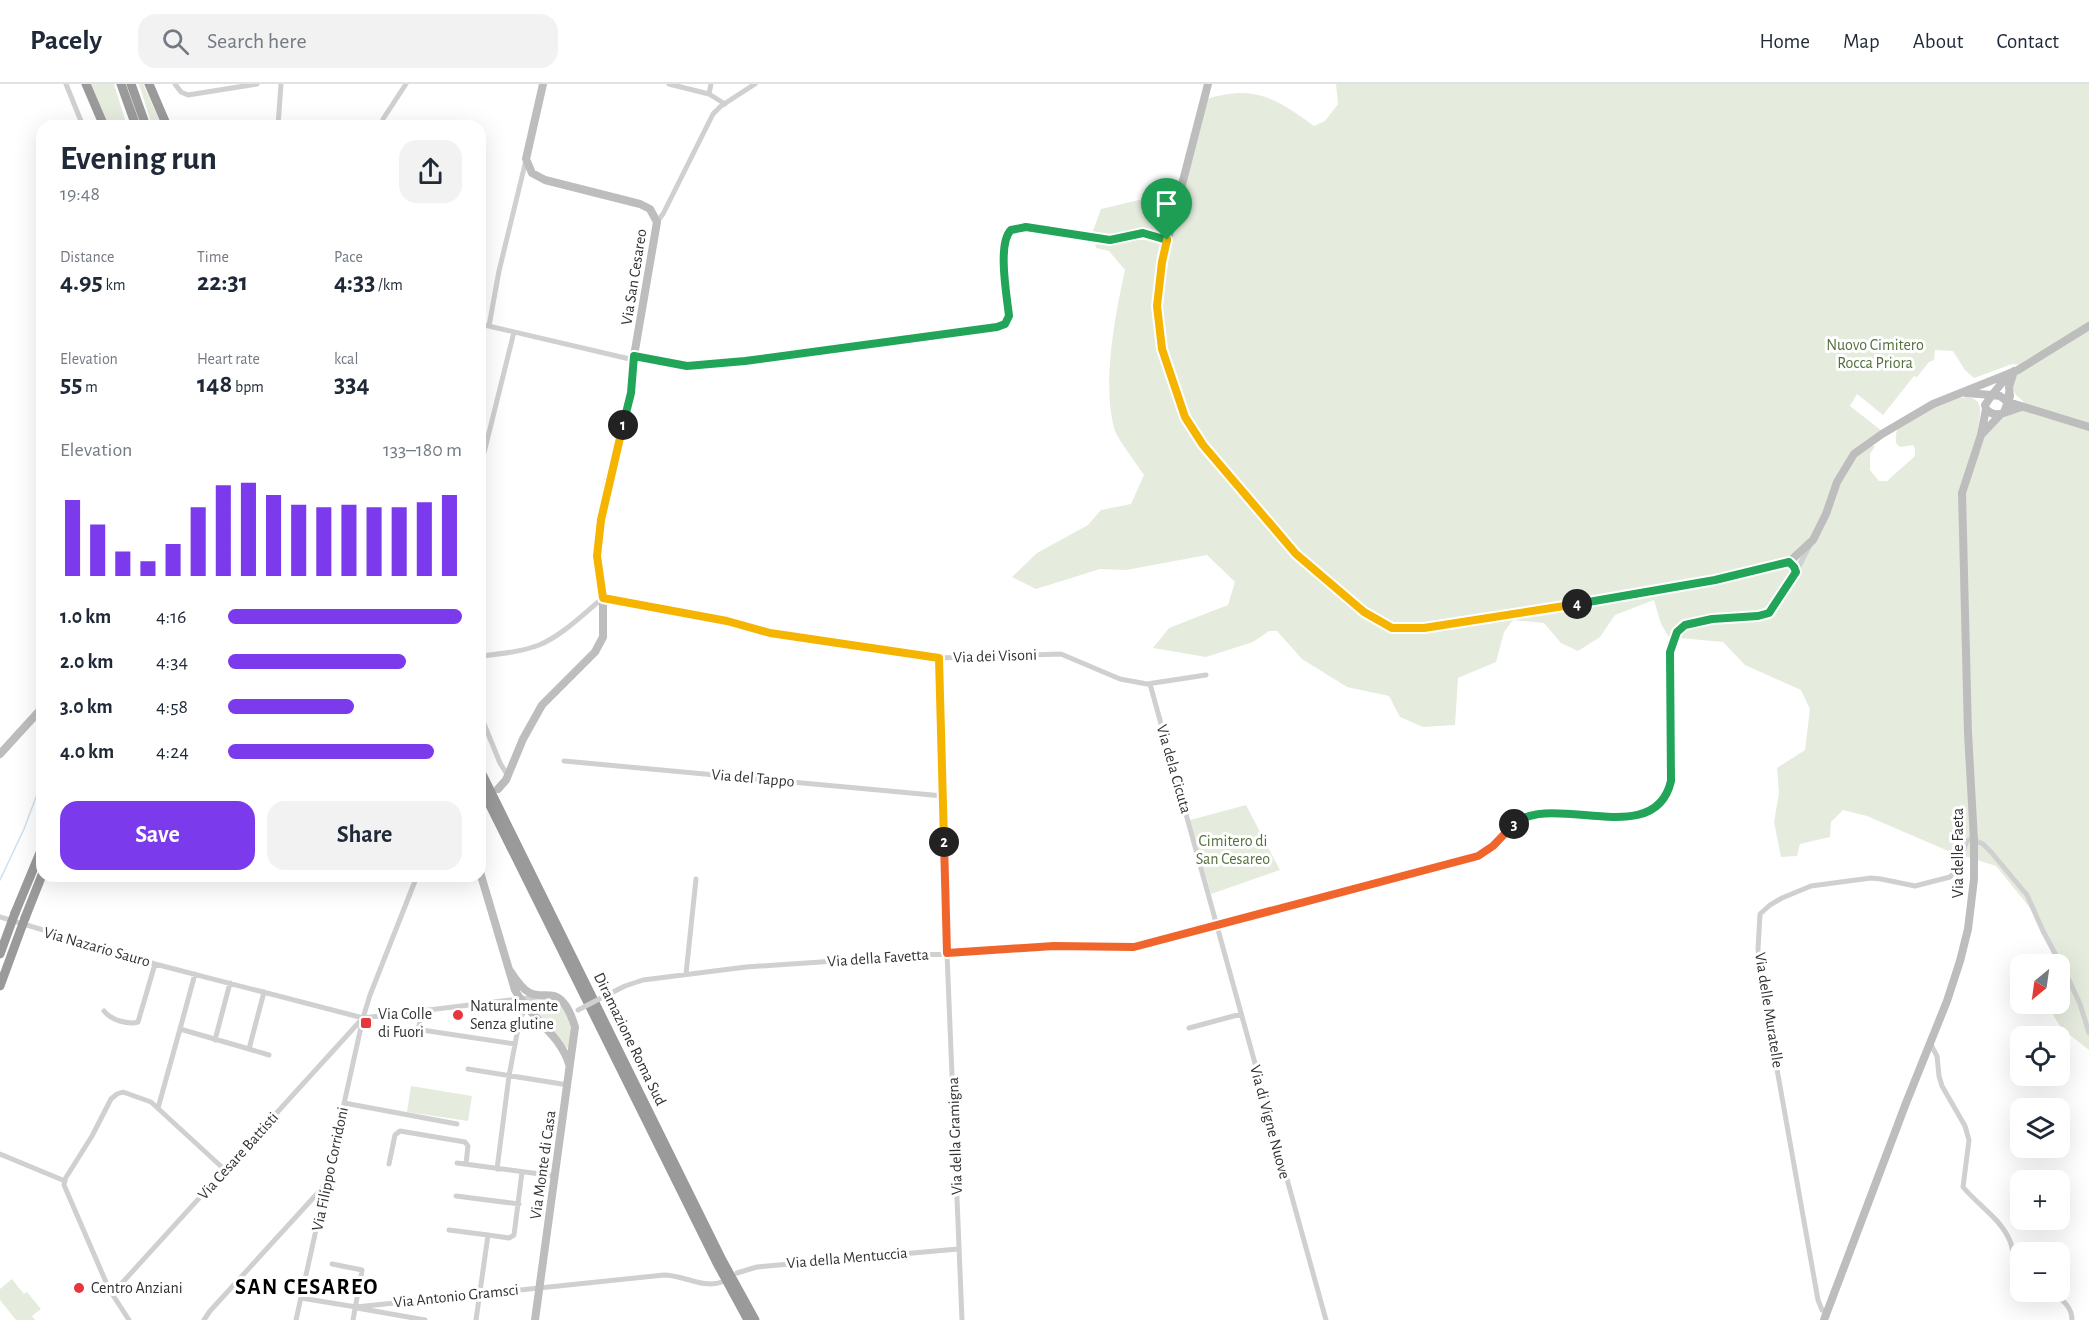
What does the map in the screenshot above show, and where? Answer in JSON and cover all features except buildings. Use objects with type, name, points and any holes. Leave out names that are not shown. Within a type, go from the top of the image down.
[{"type":"highway","points":[[86,84],[101,120]]},
{"type":"highway","points":[[121,84],[134,120]]},
{"type":"highway","points":[[131,84],[144,120]]},
{"type":"highway","points":[[149,84],[164,120]]},
{"type":"highway","name":"Diramazione Roma Sud","points":[[486,782],[722,1260],[755,1320]]},
{"type":"highway","name":"Diramazione Roma Sud","points":[[486,797],[707,1245],[748,1320]]},
{"type":"highway","points":[[0,954],[36,862]]},
{"type":"highway","points":[[0,986],[39,882]]},
{"type":"street","points":[[66,84],[81,120]]},
{"type":"street","points":[[175,84],[182,93],[187,95],[257,84]]},
{"type":"street","points":[[279,120],[281,84]]},
{"type":"street","points":[[382,120],[406,84]]},
{"type":"street","points":[[489,326],[499,271],[543,84]]},
{"type":"street","points":[[669,84],[709,94],[725,104]]},
{"type":"street","points":[[709,94],[711,84]]},
{"type":"street","points":[[657,222],[709,120],[725,104],[755,84]]},
{"type":"street","points":[[1208,84],[1162,262],[1157,306],[1162,349],[1188,423],[1203,445],[1296,554],[1377,621],[1392,628],[1424,628],[1715,580],[1789,562],[1812,540]]},
{"type":"street","name":"Via San Cesareo","points":[[526,159],[532,172],[540,178],[640,204],[650,209],[657,222],[634,358],[631,393],[607,485],[601,520],[597,556],[603,598]]},
{"type":"street","points":[[486,325],[634,358],[687,366],[745,361],[997,327],[1005,324],[1009,316],[1004,261],[1006,238],[1011,230],[1026,227],[1110,240],[1143,233],[1167,240]]},
{"type":"street","points":[[1986,407],[1992,394],[2007,375],[2089,326]]},
{"type":"street","points":[[486,445],[514,332]]},
{"type":"street","points":[[1796,572],[1826,514],[1837,482],[1854,454],[1882,434],[1931,405],[2014,371]]},
{"type":"street","points":[[1981,435],[2002,414],[2008,402],[2009,387],[2014,371]]},
{"type":"street","points":[[2009,393],[2022,407]]},
{"type":"street","points":[[1957,395],[1992,394],[2022,407],[2089,427]]},
{"type":"street","points":[[1957,395],[1975,396],[1991,414],[2002,414],[2022,407]]},
{"type":"street","name":"Via delle Faeta","points":[[1825,1316],[1930,1043],[1960,961],[1968,929],[1974,879],[1974,839],[1967,721],[1962,493],[1981,435],[1986,407]]},
{"type":"street","points":[[1789,562],[1796,572]]},
{"type":"street","name":"Via della Favetta","points":[[574,1012],[640,981],[746,967],[1069,946],[1127,948],[1302,904],[1478,856],[1493,846],[1516,822],[1532,814],[1616,818],[1641,813],[1658,805],[1666,797],[1671,781],[1670,652],[1677,632],[1685,625],[1712,619],[1758,616],[1769,613],[1796,572]]},
{"type":"street","points":[[486,655],[516,651],[540,644],[603,598]]},
{"type":"street","points":[[498,789],[508,776],[523,739],[542,705],[600,644],[604,627],[603,598]]},
{"type":"street","name":"Via dei Visoni","points":[[603,598],[727,621],[770,633],[939,658],[1060,654],[1120,679],[1150,684],[1206,675]]},
{"type":"street","name":"Via della Gramigna","points":[[939,658],[947,953],[962,1320]]},
{"type":"street","name":"Via dela Cicuta","points":[[1150,684],[1217,924]]},
{"type":"street","points":[[0,754],[36,715]]},
{"type":"street","points":[[486,729],[508,776]]},
{"type":"street","name":"Via del Tappo","points":[[564,761],[943,795]]},
{"type":"street","points":[[1974,839],[1991,852],[2027,896],[2080,1004],[2089,1033]]},
{"type":"street","name":"Via delle Muratelle","points":[[1825,1316],[1818,1300],[1761,979],[1758,949],[1760,914],[1782,898],[1811,886],[1871,878],[1915,886],[1950,877],[1955,871],[1966,841],[1974,839]]},
{"type":"street","points":[[686,974],[696,879]]},
{"type":"street","points":[[415,882],[363,1018],[507,1000],[524,1001],[536,997],[557,998],[574,1012]]},
{"type":"street","points":[[483,882],[515,983],[524,1001],[558,1043],[567,1057],[570,1068]]},
{"type":"street","name":"Via Nazario Sauro","points":[[0,917],[155,964],[363,1018]]},
{"type":"street","name":"Via di Vigne Nuove","points":[[1217,924],[1326,1320]]},
{"type":"street","points":[[104,1011],[111,1018],[132,1024],[138,1022],[155,964]]},
{"type":"street","points":[[158,1108],[195,974]]},
{"type":"street","points":[[515,983],[536,997]]},
{"type":"street","points":[[507,1000],[515,983]]},
{"type":"street","points":[[214,1040],[230,984]]},
{"type":"street","points":[[249,1049],[264,992]]},
{"type":"street","points":[[497,1169],[509,1076],[524,1001]]},
{"type":"street","points":[[421,1011],[419,1026],[422,1030],[515,1044]]},
{"type":"street","name":"Via Monte di Casa","points":[[535,1320],[568,1085],[575,1029],[574,1012]]},
{"type":"street","points":[[1189,1028],[1241,1014]]},
{"type":"street","name":"Via Filippo Corridoni","points":[[296,1320],[363,1018]]},
{"type":"street","name":"Via Cesare Battisti","points":[[112,1294],[363,1018]]},
{"type":"street","points":[[180,1029],[269,1055]]},
{"type":"street","points":[[558,1043],[572,1052]]},
{"type":"street","points":[[1930,1043],[1937,1056],[1942,1086],[1965,1126],[1969,1140],[1963,1187],[1998,1222],[2010,1242]]},
{"type":"street","points":[[468,1070],[568,1085]]},
{"type":"street","points":[[129,1320],[112,1294],[66,1191],[65,1181],[115,1095],[124,1092],[145,1099],[158,1108],[225,1170]]},
{"type":"street","points":[[344,1103],[457,1124]]},
{"type":"street","points":[[389,1164],[395,1134],[400,1131],[465,1142],[468,1146],[466,1164]]},
{"type":"street","points":[[0,1154],[65,1181]]},
{"type":"street","points":[[457,1163],[555,1176]]},
{"type":"street","points":[[449,1230],[509,1238],[513,1236],[522,1172]]},
{"type":"street","points":[[204,1320],[326,1185]]},
{"type":"street","points":[[456,1196],[519,1204]]},
{"type":"street","points":[[476,1320],[488,1235]]},
{"type":"street","name":"Via della Mentuccia","points":[[737,1273],[757,1267],[958,1249]]},
{"type":"street","points":[[332,1264],[362,1270],[353,1320]]},
{"type":"street","points":[[540,1287],[664,1275],[684,1277],[709,1284],[722,1282]]},
{"type":"street","name":"Via Antonio Gramsci","points":[[301,1298],[356,1307],[540,1287]]},
{"type":"street","points":[[2064,1302],[2072,1314],[2072,1320]]},
{"type":"street","points":[[356,1307],[425,1320]]},
{"type":"green space","points":[[90,84],[114,84],[125,120],[105,120]]},
{"type":"green space","points":[[139,84],[143,84],[159,120],[150,120]]},
{"type":"green space","name":"Nuovo Cimitero Rocca Priora","points":[[1336,84],[2089,84],[2089,1050],[2070,1035],[2070,1026],[2060,1026],[2053,1014],[2070,1014],[2070,954],[2055,954],[2040,920],[1996,866],[1946,850],[1867,816],[1843,810],[1831,822],[1830,837],[1800,844],[1797,856],[1781,857],[1774,822],[1779,793],[1777,768],[1805,750],[1810,709],[1801,690],[1745,665],[1723,642],[1669,637],[1661,624],[1654,600],[1615,615],[1600,637],[1578,651],[1561,643],[1544,623],[1513,620],[1504,632],[1496,662],[1458,678],[1455,725],[1423,727],[1400,717],[1389,696],[1347,687],[1302,659],[1277,631],[1269,631],[1253,642],[1206,657],[1153,648],[1169,628],[1228,605],[1235,582],[1207,555],[1126,570],[1100,569],[1036,589],[1012,577],[1037,553],[1088,525],[1101,510],[1131,504],[1144,475],[1116,433],[1111,410],[1109,390],[1111,349],[1125,270],[1109,251],[1096,248],[1093,231],[1101,209],[1139,200],[1179,197],[1204,100],[1236,93],[1262,96],[1287,107],[1314,126],[1325,121],[1338,104]],"holes":[[[1935,350],[1953,351],[1965,370],[1974,378],[2012,364],[2019,365],[2012,388],[2023,401],[2024,410],[2001,420],[1984,438],[1978,432],[1980,408],[1976,400],[1967,397],[1954,399],[1926,409],[1904,423],[1896,433],[1896,443],[1900,447],[1913,445],[1915,456],[1887,481],[1879,481],[1870,470],[1870,454],[1875,446],[1864,446],[1882,431],[1850,406],[1857,394],[1883,415],[1914,376],[1917,377],[1929,362],[1934,360]]]},
{"type":"green space","name":"Cimitero di San Cesareo","points":[[1246,805],[1280,870],[1211,894],[1190,820]]},
{"type":"green space","points":[[534,999],[557,1000],[565,1013],[571,1028],[570,1050],[532,1008]]},
{"type":"green space","points":[[411,1086],[472,1096],[468,1121],[407,1112]]},
{"type":"green space","points":[[12,1279],[41,1309],[32,1316],[35,1320],[16,1320],[0,1300],[0,1289]]},
{"type":"waterway","points":[[0,880],[36,797]]},
{"type":"place","name":"Naturalmente Senza glutine","points":[[458,1015]]},
{"type":"place","name":"Via Colle di Fuori","points":[[366,1023]]},
{"type":"place","name":"Centro Anziani","points":[[79,1288]]},
{"type":"district","name":"SAN CESAREO","points":[[307,1287]]},
{"type":"route","points":[[1026,227],[1110,240],[1143,233],[1167,240],[1157,306],[1162,349],[1191,429],[1296,554],[1377,621],[1392,628],[1424,628],[1715,580],[1789,562],[1794,567],[1796,572],[1769,613],[1758,616],[1712,619],[1685,625],[1677,632],[1670,652],[1671,781],[1663,801],[1641,813],[1616,818],[1532,814],[1516,822],[1500,840],[1478,856],[1134,947],[1054,946],[947,953],[939,658],[770,633],[727,621],[603,598],[597,556],[601,520],[607,485],[631,393],[634,356],[687,366],[745,361],[1002,326],[1009,316],[1004,261],[1007,233],[1011,230],[1026,227]]}]
